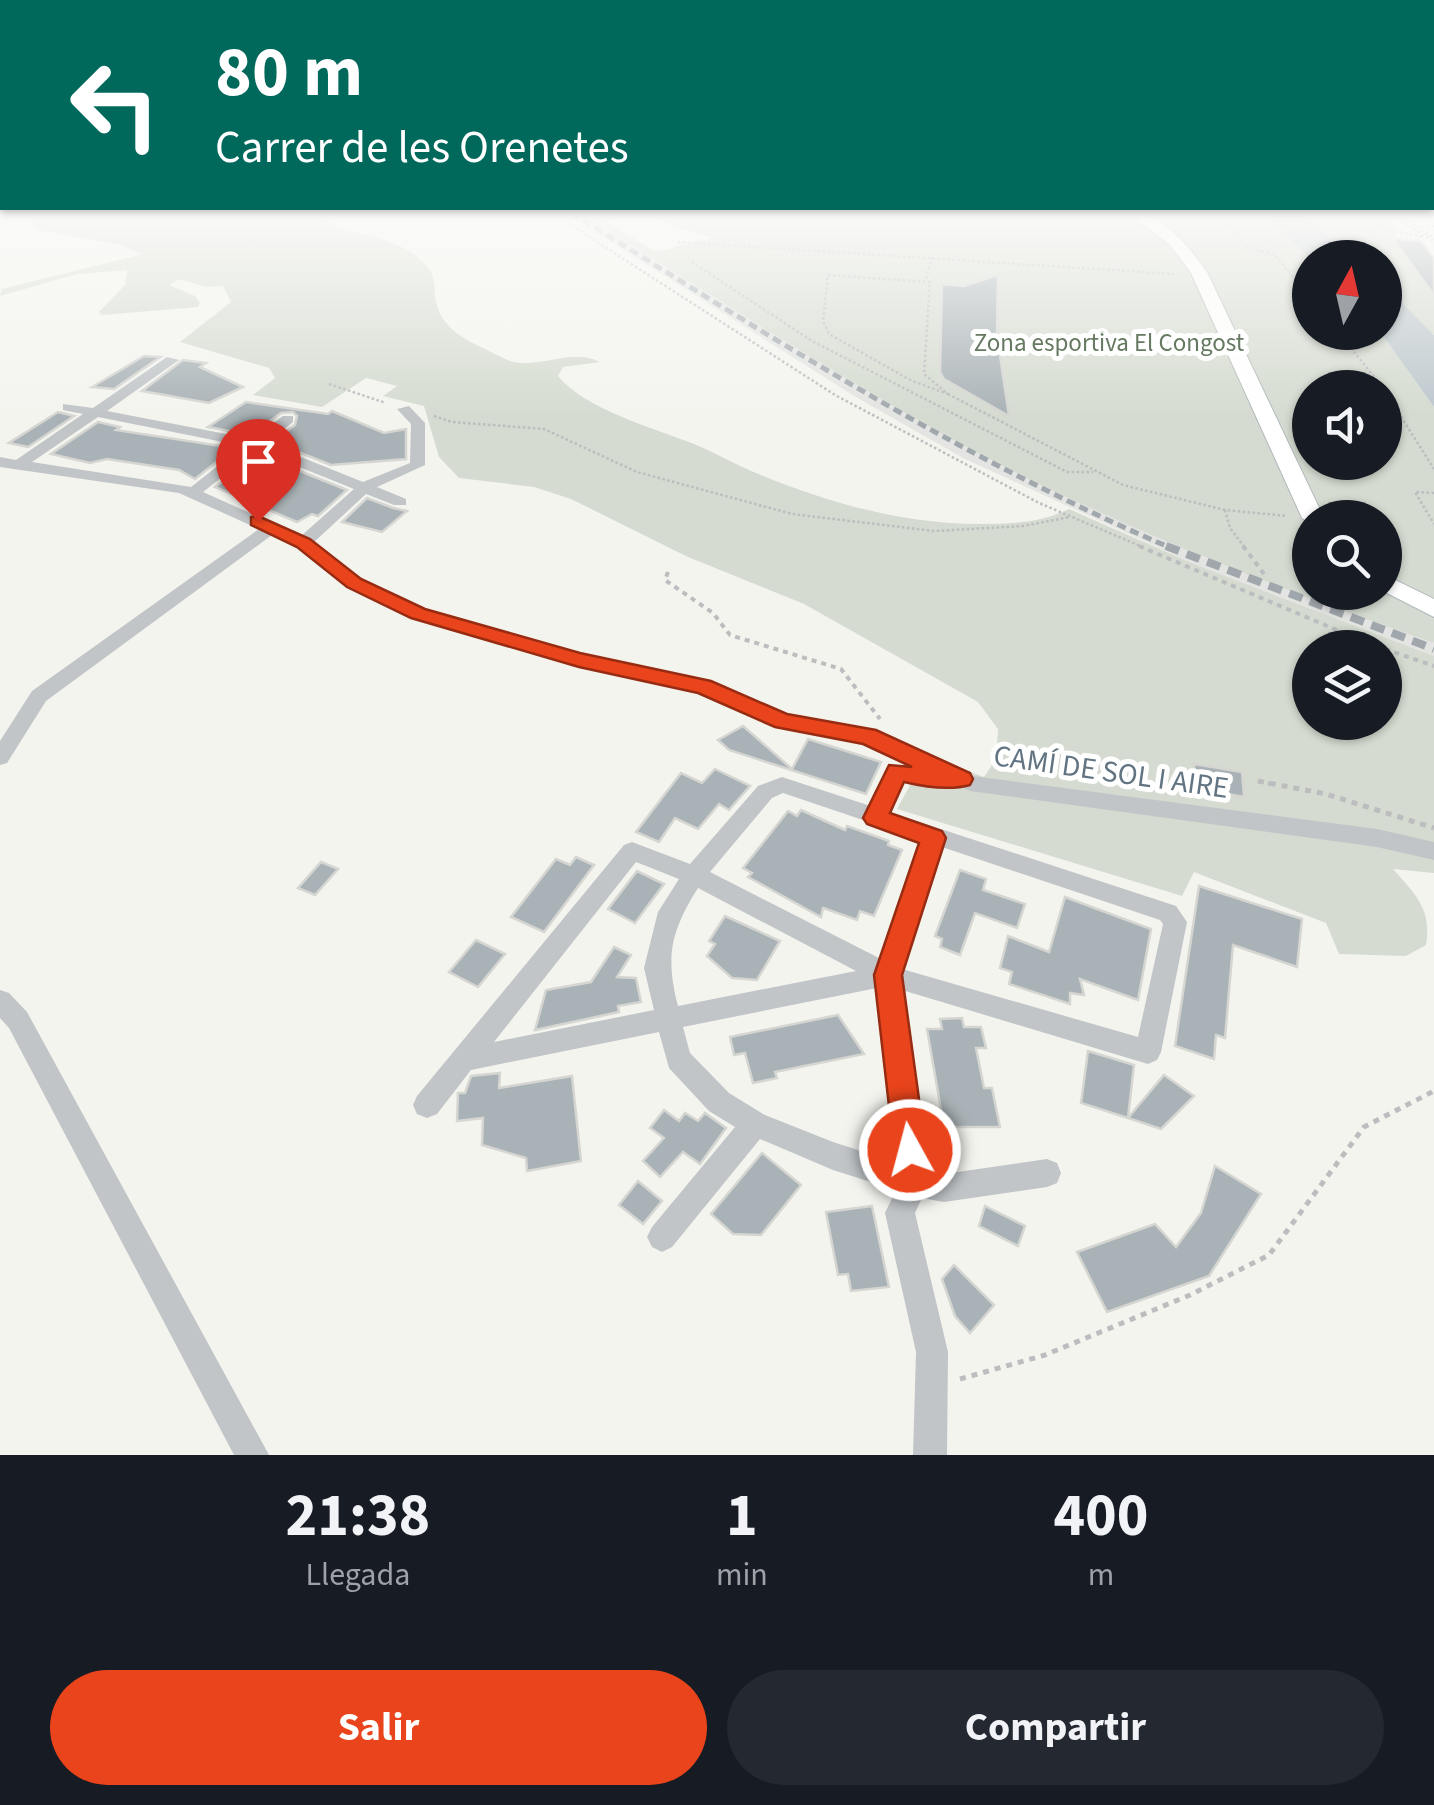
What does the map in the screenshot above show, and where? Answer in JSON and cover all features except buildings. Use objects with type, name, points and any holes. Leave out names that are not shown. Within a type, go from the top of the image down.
[{"type":"street","points":[[1202,280],[1297,500]]},
{"type":"street","points":[[18,466],[172,360]]},
{"type":"street","points":[[68,407],[254,444],[400,502]]},
{"type":"street","points":[[303,543],[365,487],[418,465],[418,423],[409,412]]},
{"type":"street","points":[[192,493],[288,420]]},
{"type":"street","name":"CAMÍ DE SOL I AIRE","points":[[0,462],[192,493],[303,543],[354,583],[418,614],[579,660],[703,687],[783,721],[868,736],[962,779],[1377,838],[1434,851]]},
{"type":"street","points":[[0,758],[38,696],[272,528]]},
{"type":"street","points":[[1402,591],[1434,609]]},
{"type":"street","points":[[427,1105],[632,851],[694,875],[888,975],[1148,1052],[1175,922],[1168,912],[934,838],[782,784],[764,792],[694,875],[670,912],[656,968],[678,1058],[719,1102],[756,1124],[832,1156],[914,1182],[944,1188],[1047,1173]]},
{"type":"street","points":[[930,1455],[932,1352],[900,1213],[914,1182],[888,975],[934,838]]},
{"type":"street","points":[[463,1060],[888,975]]},
{"type":"street","points":[[0,1002],[18,1020],[252,1455]]},
{"type":"street","points":[[662,1237],[756,1124]]},
{"type":"lane","points":[[875,818],[897,772],[962,779]]},
{"type":"path","points":[[655,280],[835,395],[1070,517],[1340,630]]},
{"type":"path","points":[[720,280],[828,350],[1067,472],[1093,472]]},
{"type":"path","points":[[828,280],[823,321],[830,334],[874,361],[948,394],[1093,472],[1164,497],[1226,510],[1292,516]]},
{"type":"path","points":[[926,280],[930,282],[924,374],[948,394]]},
{"type":"path","points":[[1353,350],[1369,370]]},
{"type":"path","points":[[329,384],[409,412],[544,429],[637,472],[792,514],[934,530],[1023,526],[1070,517]]},
{"type":"path","points":[[1402,418],[1434,469]]},
{"type":"path","points":[[1434,493],[1415,492],[1434,524]]},
{"type":"path","points":[[1226,510],[1230,528],[1267,578]]},
{"type":"path","points":[[668,572],[665,580],[712,613],[730,634],[841,669],[881,720]]},
{"type":"path","points":[[1402,655],[1434,666]]},
{"type":"path","points":[[1258,781],[1326,794],[1434,828]]},
{"type":"path","points":[[931,1387],[1044,1355],[1190,1295],[1269,1255],[1364,1127],[1434,1092]]},
{"type":"shaded area","points":[[670,280],[688,280],[867,391],[974,451],[1203,557],[1292,590],[1292,602],[1194,564],[963,458],[854,396]]},
{"type":"shaded area","points":[[1402,302],[1434,335],[1434,407],[1393,350],[1402,350]]},
{"type":"shaded area","points":[[1314,610],[1345,610],[1399,630],[1366,630]]},
{"type":"shaded area","points":[[1402,631],[1434,643],[1434,656],[1402,644]]},
{"type":"green space","points":[[56,280],[0,296],[2,289]]},
{"type":"green space","points":[[126,280],[178,280],[169,285],[195,296],[200,303],[198,307],[102,315],[99,312]]},
{"type":"green space","points":[[183,280],[433,280],[436,302],[446,323],[472,342],[515,362],[576,357],[600,362],[563,367],[558,376],[585,399],[603,408],[777,481],[862,509],[950,523],[1025,522],[1069,509],[1292,602],[1292,610],[1314,610],[1366,630],[1292,630],[1292,740],[1402,740],[1402,644],[1434,656],[1434,873],[1393,869],[1424,912],[1426,945],[1406,956],[1339,954],[1326,923],[1194,872],[1182,896],[897,809],[926,756],[984,777],[996,759],[998,729],[978,702],[804,604],[688,557],[571,499],[534,487],[459,478],[439,457],[424,406],[383,396],[397,386],[366,378],[322,407],[253,395],[275,378],[269,368],[180,342],[231,302],[223,286],[206,287]]},
{"type":"green space","name":"Zona esportiva El Congost","points":[[687,280],[1292,280],[1292,350],[1393,350],[1434,407],[1434,643],[1342,610],[1402,610],[1402,500],[1292,500],[1292,591],[1086,506],[974,451]]},
{"type":"green space","points":[[1402,280],[1423,280],[1434,295],[1434,335],[1402,302]]},
{"type":"railway","points":[[680,280],[939,434],[1170,547]]},
{"type":"railway","points":[[1166,546],[1170,547]]},
{"type":"railway","points":[[1170,547],[1434,649]]},
{"type":"route","points":[[258,521],[303,543],[354,583],[418,614],[579,660],[703,687],[783,721],[868,736],[962,779],[897,772],[875,818],[934,838],[888,975],[910,1150]]}]
